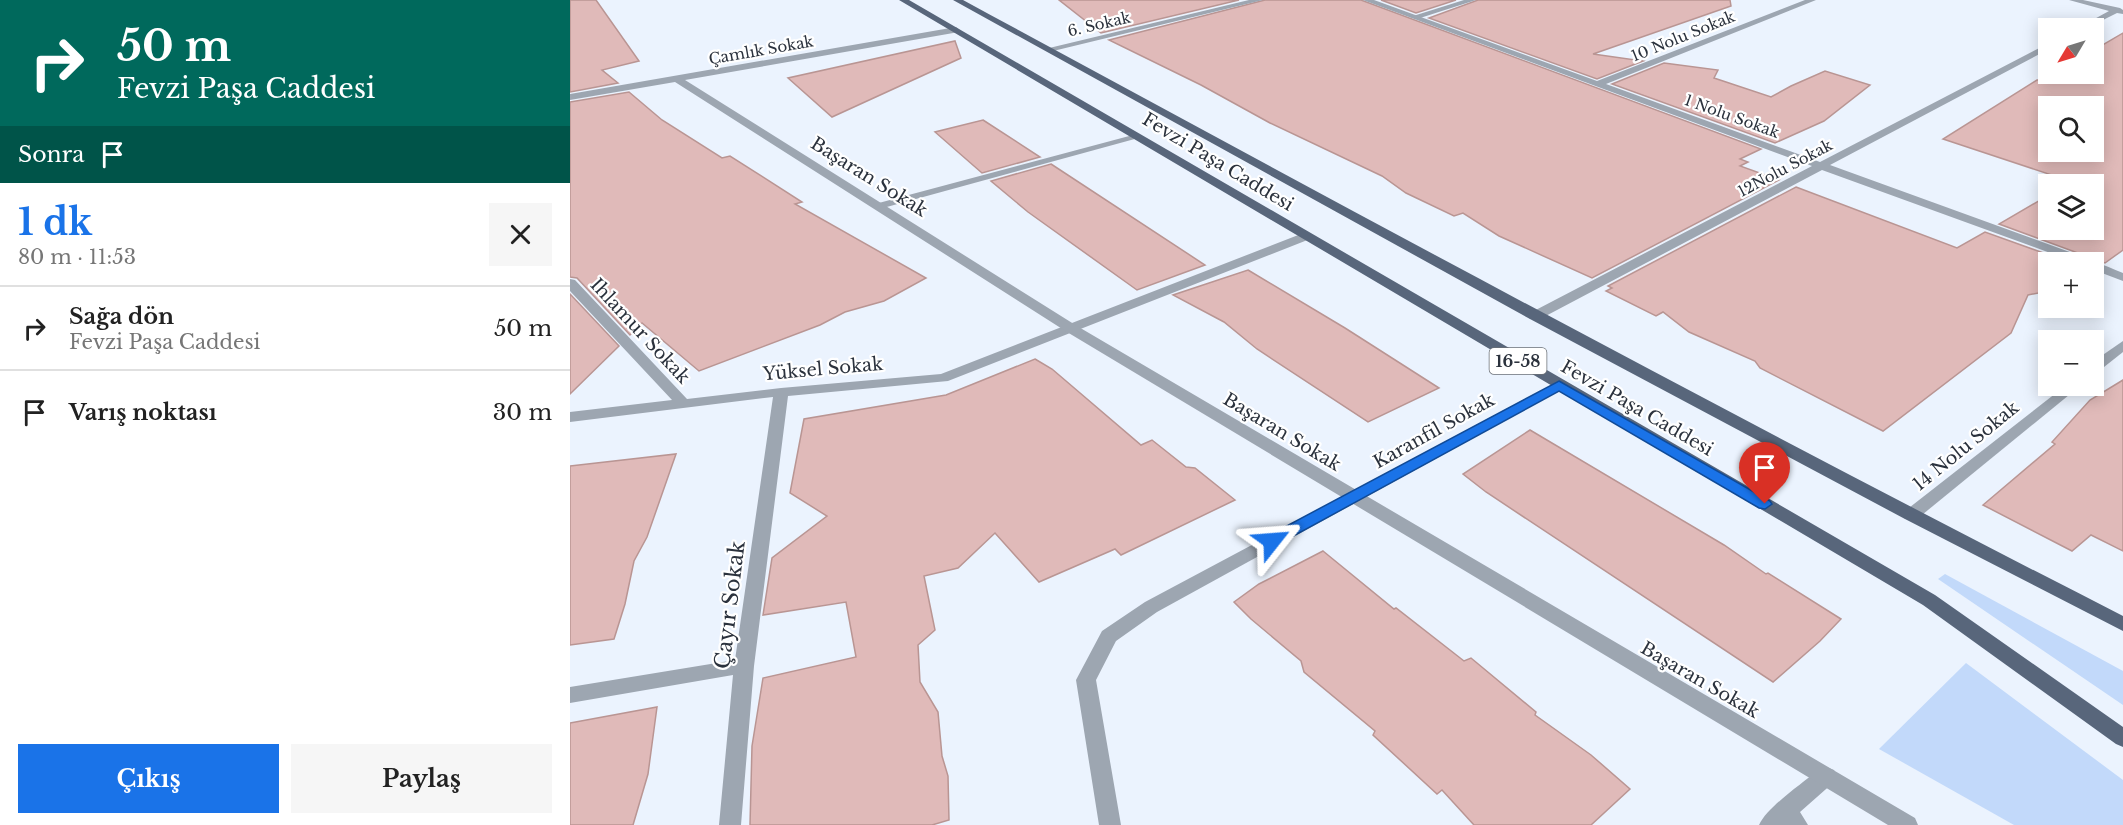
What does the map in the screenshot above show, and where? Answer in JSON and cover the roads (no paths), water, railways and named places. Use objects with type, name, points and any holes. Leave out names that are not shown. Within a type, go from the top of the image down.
[{"type":"main road","name":"Fevzi Paşa Caddesi","points":[[903,0],[1929,600],[2123,738]]},
{"type":"main road","name":"Fevzi Paşa Caddesi","points":[[957,0],[1535,316],[1911,515],[2123,624]]},
{"type":"street","name":"6. Sokak","points":[[1049,49],[1259,0]]},
{"type":"street","name":"1 Nolu Sokak","points":[[1367,0],[2058,252]]},
{"type":"street","points":[[1414,17],[1472,0]]},
{"type":"street","name":"10 Nolu Sokak","points":[[1598,84],[1812,0]]},
{"type":"street","points":[[2073,0],[2120,11]]},
{"type":"street","points":[[2104,18],[2120,11]]},
{"type":"street","name":"Çamlık Sokak","points":[[570,98],[956,30]]},
{"type":"street","name":"12Nolu Sokak","points":[[1535,316],[2038,52]]},
{"type":"street","name":"Başaran Sokak","points":[[676,78],[1072,329],[1352,498],[1907,825]]},
{"type":"street","points":[[879,206],[1137,137]]},
{"type":"street","name":"Yüksel Sokak","points":[[570,417],[781,392],[943,378],[1306,236]]},
{"type":"street","points":[[2104,270],[2123,277]]},
{"type":"street","name":"Ihlamur Sokak","points":[[570,283],[683,403]]},
{"type":"street","points":[[2104,360],[2123,345]]},
{"type":"street","name":"Karanfil Sokak","points":[[1110,825],[1086,680],[1109,636],[1151,607],[1559,385]]},
{"type":"street","name":"Çayır Sokak","points":[[730,825],[744,666],[781,392]]},
{"type":"street","name":"14 Nolu Sokak","points":[[1911,515],[2060,396]]},
{"type":"street","points":[[570,695],[744,666]]},
{"type":"street","points":[[1784,820],[1826,776]]}]
